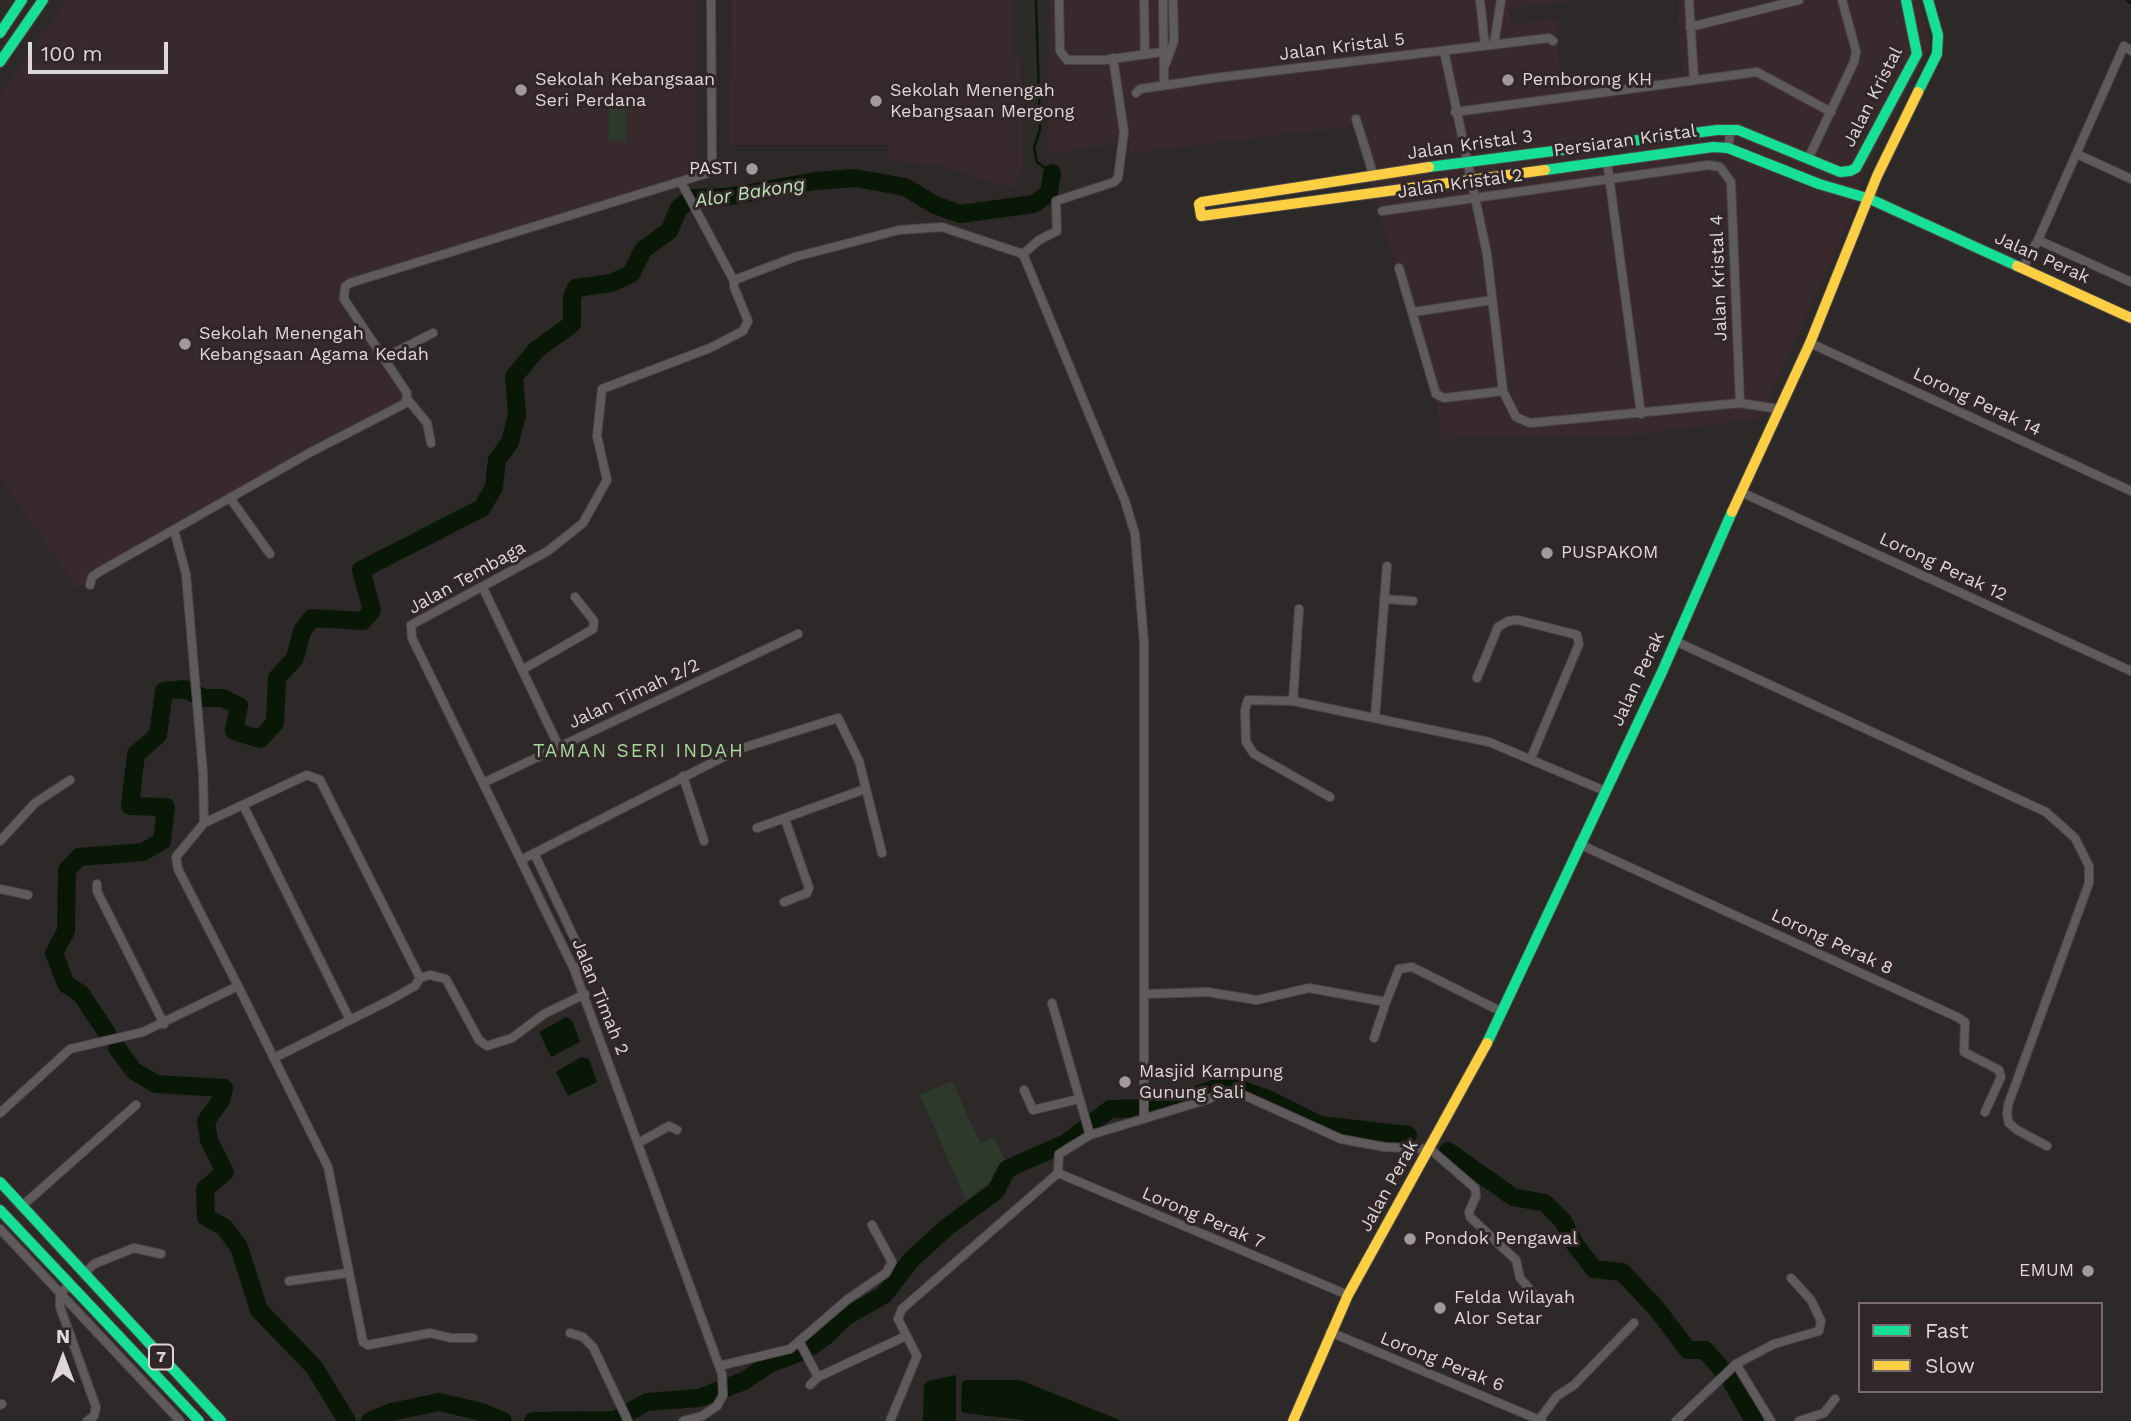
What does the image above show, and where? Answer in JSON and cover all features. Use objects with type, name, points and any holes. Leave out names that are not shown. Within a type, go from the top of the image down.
[{"type":"street","points":[[0,33],[22,0]]},
{"type":"street","points":[[0,62],[43,0]]},
{"type":"street","points":[[431,443],[427,423],[408,400],[384,358],[344,299],[345,287],[349,283],[708,173],[711,168],[711,0]]},
{"type":"street","points":[[1059,0],[1062,57],[1072,61],[1162,52]]},
{"type":"street","points":[[1144,0],[1145,54]]},
{"type":"street","points":[[1163,0],[1164,85]]},
{"type":"street","points":[[1165,65],[1174,41],[1173,0]]},
{"type":"street","points":[[1480,0],[1489,45]]},
{"type":"street","points":[[1489,45],[1501,0]]},
{"type":"street","points":[[1689,0],[1694,79]]},
{"type":"street","points":[[1690,27],[1799,0]]},
{"type":"street","points":[[1808,159],[1856,51],[1842,0]]},
{"type":"street","name":"Jalan Kristal","points":[[1734,130],[1840,172],[1856,168],[1917,54],[1906,0]]},
{"type":"street","points":[[1870,199],[1877,176],[1932,68],[1939,46],[1928,0]]},
{"type":"street","name":"Jalan Kristal 5","points":[[1136,93],[1139,89],[1164,85],[1549,38],[1553,41]]},
{"type":"street","points":[[2022,269],[2077,155],[2124,46],[2131,51]]},
{"type":"street","points":[[1444,51],[1465,162],[1487,254],[1503,391],[1511,411],[1522,421],[1530,423],[1740,403],[1779,409]]},
{"type":"street","points":[[1917,54],[1932,68]]},
{"type":"street","points":[[1023,254],[1039,240],[1057,231],[1056,201],[1114,183],[1118,178],[1125,132],[1113,58]]},
{"type":"street","points":[[1455,112],[1757,72],[1831,112]]},
{"type":"street","points":[[1356,119],[1374,177]]},
{"type":"street","points":[[1728,148],[1734,130]]},
{"type":"street","name":"Jalan Kristal 3","points":[[1378,194],[1204,218],[1200,216],[1199,204],[1202,202],[1465,162],[1734,130]]},
{"type":"street","name":"Persiaran Kristal","points":[[1378,194],[1607,161],[1728,148],[1819,184],[1870,199]]},
{"type":"street","points":[[2077,155],[2131,179]]},
{"type":"street","points":[[1607,161],[1641,414]]},
{"type":"street","name":"Jalan Kristal 2","points":[[1382,211],[1709,165]]},
{"type":"street","name":"Jalan Kristal 4","points":[[1709,165],[1720,167],[1731,182],[1740,403]]},
{"type":"street","points":[[681,182],[734,281],[795,257],[899,230],[942,227],[1023,254],[1125,501],[1135,534],[1144,643],[1144,1112]]},
{"type":"street","name":"Jalan Perak","points":[[1293,1421],[1348,1295],[1476,1065],[1675,641],[1810,343],[1870,199],[2131,318]]},
{"type":"street","points":[[2038,240],[2131,282]]},
{"type":"street","points":[[1399,268],[1439,397],[1503,391]]},
{"type":"street","name":"Jalan Tembaga","points":[[412,638],[411,625],[415,621],[483,588],[548,551],[583,523],[607,480],[597,436],[602,389],[710,348],[743,331],[748,321],[734,281]]},
{"type":"street","points":[[1414,312],[1492,300]]},
{"type":"street","points":[[384,358],[433,333]]},
{"type":"street","name":"Lorong Perak 14","points":[[1810,343],[2131,491]]},
{"type":"street","points":[[90,585],[92,577],[99,572],[311,452],[400,408],[408,400]]},
{"type":"street","name":"Lorong Perak 12","points":[[1741,492],[2131,671]]},
{"type":"street","points":[[230,498],[270,554]]},
{"type":"street","points":[[174,530],[186,574],[203,773],[204,823]]},
{"type":"street","points":[[1375,718],[1387,566]]},
{"type":"street","points":[[483,588],[559,747]]},
{"type":"street","points":[[522,670],[593,629],[594,621],[575,597]]},
{"type":"street","points":[[1384,599],[1413,601]]},
{"type":"street","points":[[1293,701],[1299,609]]},
{"type":"street","points":[[1477,678],[1498,627],[1508,621],[1518,620],[1577,635],[1578,644],[1531,758]]},
{"type":"street","name":"Jalan Timah 2/2","points":[[483,783],[798,634]]},
{"type":"street","name":"Jalan Timah 2","points":[[412,638],[575,969],[719,1366],[723,1395],[714,1408],[683,1421]]},
{"type":"street","points":[[1675,641],[2046,812],[2080,845],[2089,866],[2089,883],[2008,1105],[2008,1124],[2047,1146]]},
{"type":"street","points":[[1330,797],[1260,760],[1246,742],[1245,710],[1248,700],[1257,698],[1293,701],[1489,742],[1605,790]]},
{"type":"street","points":[[521,860],[739,750],[838,718],[859,761],[882,853]]},
{"type":"street","points":[[421,978],[320,780],[307,775],[204,823],[178,851],[176,863],[328,1167],[360,1337],[368,1345],[430,1333],[452,1338],[473,1338]]},
{"type":"street","points":[[683,776],[704,841]]},
{"type":"street","points":[[0,841],[35,803],[71,780]]},
{"type":"street","points":[[757,828],[865,789]]},
{"type":"street","points":[[243,805],[350,1020]]},
{"type":"street","points":[[784,902],[807,893],[808,888],[785,818]]},
{"type":"street","name":"Lorong Perak 8","points":[[1579,844],[1965,1022],[1964,1052],[1999,1070],[1999,1083],[1984,1112]]},
{"type":"street","points":[[534,853],[586,963],[575,969]]},
{"type":"street","points":[[97,884],[97,891],[164,1024]]},
{"type":"street","points":[[0,889],[29,895]]},
{"type":"street","points":[[1374,1038],[1399,969],[1412,967],[1500,1011]]},
{"type":"street","points":[[274,1058],[415,986],[421,978],[436,974],[446,979],[479,1040],[487,1046],[512,1038],[544,1014],[585,994]]},
{"type":"street","points":[[0,1113],[69,1049],[164,1024],[238,986]]},
{"type":"street","points":[[1146,994],[1207,992],[1257,1000],[1310,988],[1387,1002]]},
{"type":"street","points":[[1052,1003],[1090,1133]]},
{"type":"street","points":[[1024,1090],[1033,1110],[1079,1100]]},
{"type":"street","points":[[890,1421],[917,1356],[898,1319],[902,1309],[1058,1173],[1057,1161],[1067,1147],[1090,1133],[1144,1112],[1209,1100],[1227,1090],[1237,1092],[1341,1139],[1384,1147],[1430,1149],[1475,1188],[1476,1196],[1469,1212],[1470,1217],[1516,1260],[1520,1278],[1533,1293]]},
{"type":"street","points":[[22,1206],[136,1105]]},
{"type":"street","points":[[638,1143],[669,1126],[677,1130]]},
{"type":"street","name":"Lorong Perak 7","points":[[1058,1173],[1348,1295]]},
{"type":"street","name":"7","points":[[0,1182],[221,1421]]},
{"type":"street","name":"7","points":[[0,1210],[198,1421]]},
{"type":"street","points":[[719,1366],[802,1346],[891,1267],[892,1262],[872,1225]]},
{"type":"street","points":[[0,1229],[180,1421]]},
{"type":"street","points":[[84,1274],[94,1264],[134,1248],[161,1254]]},
{"type":"street","points":[[289,1281],[348,1273]]},
{"type":"street","points":[[1676,1421],[1736,1364],[1774,1344],[1819,1331],[1821,1321],[1811,1300],[1791,1278]]},
{"type":"street","points":[[60,1293],[70,1285]]},
{"type":"street","points":[[60,1293],[60,1307],[96,1407],[94,1416],[87,1421]]},
{"type":"street","points":[[1540,1420],[1557,1396],[1574,1385],[1634,1323]]},
{"type":"street","name":"Lorong Perak 6","points":[[1330,1332],[1540,1420]]},
{"type":"street","points":[[569,1333],[583,1337],[593,1347],[627,1420]]},
{"type":"street","points":[[810,1385],[818,1377],[906,1336]]},
{"type":"street","points":[[802,1346],[818,1377]]},
{"type":"street","points":[[1736,1364],[1771,1421]]},
{"type":"street","points":[[1799,1421],[1824,1413],[1835,1399]]},
{"type":"shaded area","name":"Sekolah Menengah Kebangsaan Agama Kedah","points":[[67,0],[695,0],[697,181],[384,268],[334,288],[407,400],[77,588],[0,477],[0,94]]},
{"type":"shaded area","name":"Sekolah Menengah Kebangsaan Mergong","points":[[731,0],[1012,0],[1012,57],[1021,58],[1022,169],[1013,188],[940,166],[889,160],[889,145],[730,145]]},
{"type":"shaded area","points":[[1049,0],[1580,0],[1508,9],[1511,25],[1557,19],[1560,87],[1682,71],[1677,0],[1919,0],[1931,44],[1862,175],[1851,217],[1760,418],[1620,437],[1442,439],[1438,410],[1354,126],[1131,153],[1129,141],[1048,154]]},
{"type":"shaded area","points":[[609,106],[626,106],[626,141],[609,141]]},
{"type":"shaded area","points":[[566,1017],[572,1020],[580,1042],[551,1057],[539,1032]]},
{"type":"shaded area","points":[[581,1057],[589,1059],[597,1082],[568,1096],[556,1072]]},
{"type":"shaded area","points":[[952,1081],[980,1143],[994,1137],[1005,1161],[999,1168],[997,1177],[966,1200],[920,1095]]},
{"type":"shaded area","points":[[956,1375],[956,1421],[923,1421],[924,1385],[928,1381]]},
{"type":"shaded area","points":[[1020,1380],[1122,1421],[1030,1421],[964,1413],[961,1411],[962,1382]]},
{"type":"waterway","points":[[1036,0],[1040,129],[1034,148],[1037,162],[1052,173]]},
{"type":"waterway","points":[[2127,0],[2131,3]]},
{"type":"waterway","name":"Alor Bakong","points":[[107,1033],[81,994],[66,984],[54,953],[66,931],[67,870],[79,857],[143,852],[162,841],[166,807],[130,806],[136,754],[158,735],[164,691],[185,689],[204,698],[223,698],[239,706],[234,731],[260,739],[275,723],[277,678],[295,658],[302,631],[312,618],[363,621],[372,610],[361,570],[482,508],[494,487],[497,460],[510,442],[517,415],[514,377],[536,350],[572,324],[572,297],[576,288],[611,283],[631,274],[643,250],[669,231],[679,208],[692,198],[726,197],[815,181],[855,178],[905,187],[935,205],[960,214],[1034,204],[1049,193],[1052,173]]},
{"type":"waterway","name":"Alor Bakong","points":[[117,1048],[134,1071],[156,1084],[224,1088],[221,1100],[206,1121],[209,1140],[225,1172],[205,1189],[206,1217],[224,1227],[239,1247],[259,1310],[314,1367],[347,1421]]},
{"type":"waterway","points":[[533,1421],[615,1420],[647,1402],[699,1398],[744,1381],[769,1364],[806,1350],[826,1336],[845,1317],[884,1295],[911,1260],[947,1227],[996,1191],[1007,1169],[1066,1143],[1110,1109],[1164,1108],[1226,1084],[1270,1100],[1320,1125],[1408,1135]]},
{"type":"waterway","points":[[1448,1151],[1513,1197],[1545,1203],[1563,1221],[1574,1243],[1594,1269],[1622,1272],[1656,1308],[1688,1350],[1705,1350],[1730,1379],[1754,1421]]},
{"type":"waterway","points":[[370,1421],[391,1412],[439,1402],[482,1412],[503,1421]]},
{"type":"traffic: fast","points":[[0,33],[22,0]]},
{"type":"traffic: fast","points":[[0,62],[43,0]]},
{"type":"traffic: fast","points":[[1429,167],[1717,130],[1738,130],[1840,172],[1850,171],[1856,168],[1917,54],[1906,0]]},
{"type":"traffic: fast","points":[[1918,92],[1937,54],[1938,35],[1928,0]]},
{"type":"traffic: fast","points":[[1545,170],[1713,147],[1728,148],[1819,184],[1870,199],[2017,266]]},
{"type":"traffic: fast","points":[[1487,1043],[1662,672],[1732,512]]},
{"type":"traffic: fast","points":[[0,1182],[221,1421]]},
{"type":"traffic: fast","points":[[0,1210],[199,1421]]},
{"type":"traffic: slow","points":[[1732,512],[1810,343],[1877,176],[1918,92]]},
{"type":"traffic: slow","points":[[1429,167],[1202,202],[1199,204],[1201,216],[1545,170]]},
{"type":"traffic: slow","points":[[2017,266],[2131,318]]},
{"type":"traffic: slow","points":[[1293,1421],[1348,1295],[1487,1043]]},
{"type":"place","name":"Pemborong KH","points":[[1508,80]]},
{"type":"place","name":"Sekolah Kebangsaan Seri Perdana","points":[[521,90]]},
{"type":"place","name":"Sekolah Menengah Kebangsaan Mergong","points":[[876,101]]},
{"type":"place","name":"PASTI","points":[[752,169]]},
{"type":"place","name":"Sekolah Menengah Kebangsaan Agama Kedah","points":[[185,344]]},
{"type":"place","name":"PUSPAKOM","points":[[1547,553]]},
{"type":"place","name":"Masjid Kampung Gunung Sali","points":[[1125,1082]]},
{"type":"place","name":"Pondok Pengawal","points":[[1410,1239]]},
{"type":"place","name":"EMUM","points":[[2088,1271]]},
{"type":"place","name":"Felda Wilayah Alor Setar","points":[[1440,1308]]},
{"type":"district","name":"TAMAN SERI INDAH","points":[[639,751]]}]
